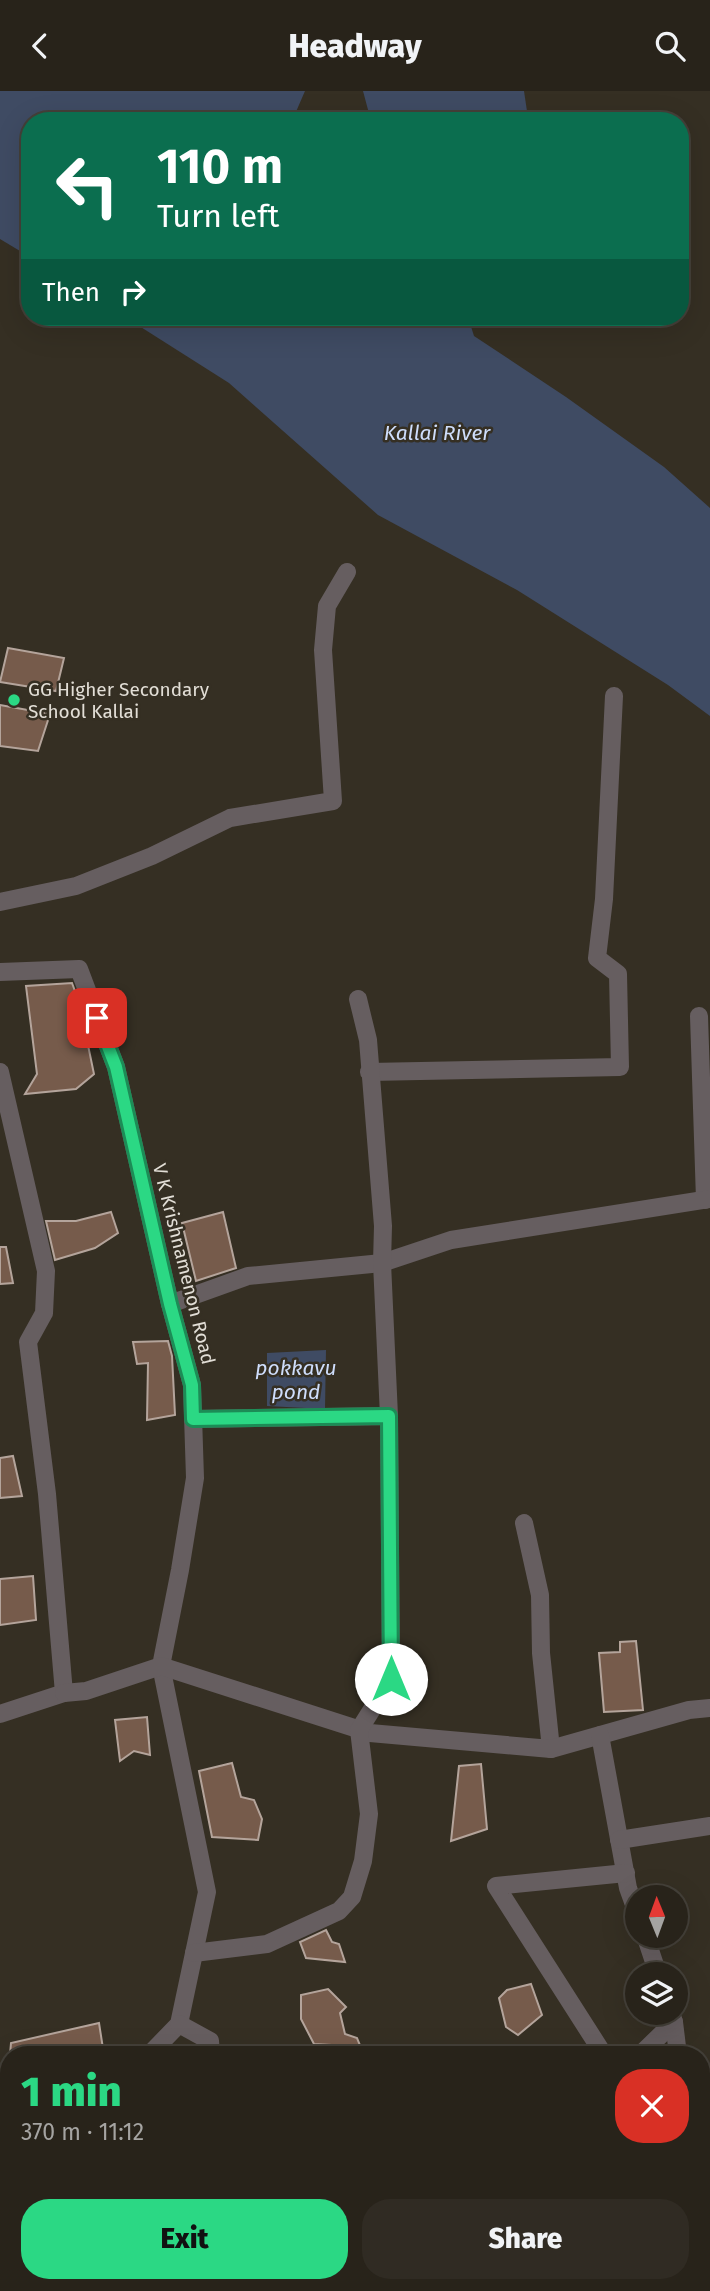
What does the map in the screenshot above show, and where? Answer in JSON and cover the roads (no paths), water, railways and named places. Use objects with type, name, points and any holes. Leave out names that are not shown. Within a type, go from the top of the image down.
[{"type":"street","points":[[0,902],[76,886],[152,856],[230,818],[333,801],[323,650],[327,606],[347,572]]},
{"type":"street","points":[[369,1072],[620,1067],[618,974],[597,958],[604,899],[614,696]]},
{"type":"street","name":"V K Krishnamenon Road","points":[[0,972],[79,969],[116,1067],[170,1304],[192,1385],[195,1478],[161,1665],[206,1892],[179,2024]]},
{"type":"street","points":[[194,1952],[267,1944],[339,1911],[352,1897],[363,1861],[369,1814],[359,1730],[391,1679],[389,1416],[382,1263],[383,1226],[368,1040],[358,999]]},
{"type":"street","points":[[170,1304],[248,1276],[382,1263],[451,1240],[707,1199],[699,1016]]},
{"type":"street","points":[[0,1072],[46,1271],[44,1313],[28,1342],[47,1495],[64,1693]]},
{"type":"street","points":[[193,1419],[389,1416]]},
{"type":"street","points":[[524,1523],[540,1595],[541,1653],[551,1749]]},
{"type":"street","points":[[0,1714],[64,1693],[86,1691],[161,1665],[370,1733],[551,1749],[689,1710],[710,1708]]},
{"type":"street","points":[[600,1735],[629,1885]]},
{"type":"street","points":[[619,1840],[710,1826]]},
{"type":"street","points":[[598,2046],[496,1887],[626,1873]]},
{"type":"street","points":[[158,2046],[179,2024],[210,2041],[210,2046]]},
{"type":"street","points":[[648,2046],[665,2025]]},
{"type":"street","points":[[673,2025],[677,2046]]},
{"type":"water","points":[[0,91],[305,91],[296,112],[21,112],[21,252],[0,239]]},
{"type":"water","points":[[363,91],[524,91],[527,112],[369,112]]},
{"type":"water","name":"Kallai River","points":[[139,326],[471,326],[474,336],[664,467],[710,508],[710,716],[668,685],[517,590],[378,515],[229,383]]},
{"type":"water","name":"pokkavu pond","points":[[326,1350],[325,1409],[267,1406],[267,1353]]},
{"type":"place","name":"GG Higher Secondary School Kallai","points":[[14,700]]}]
